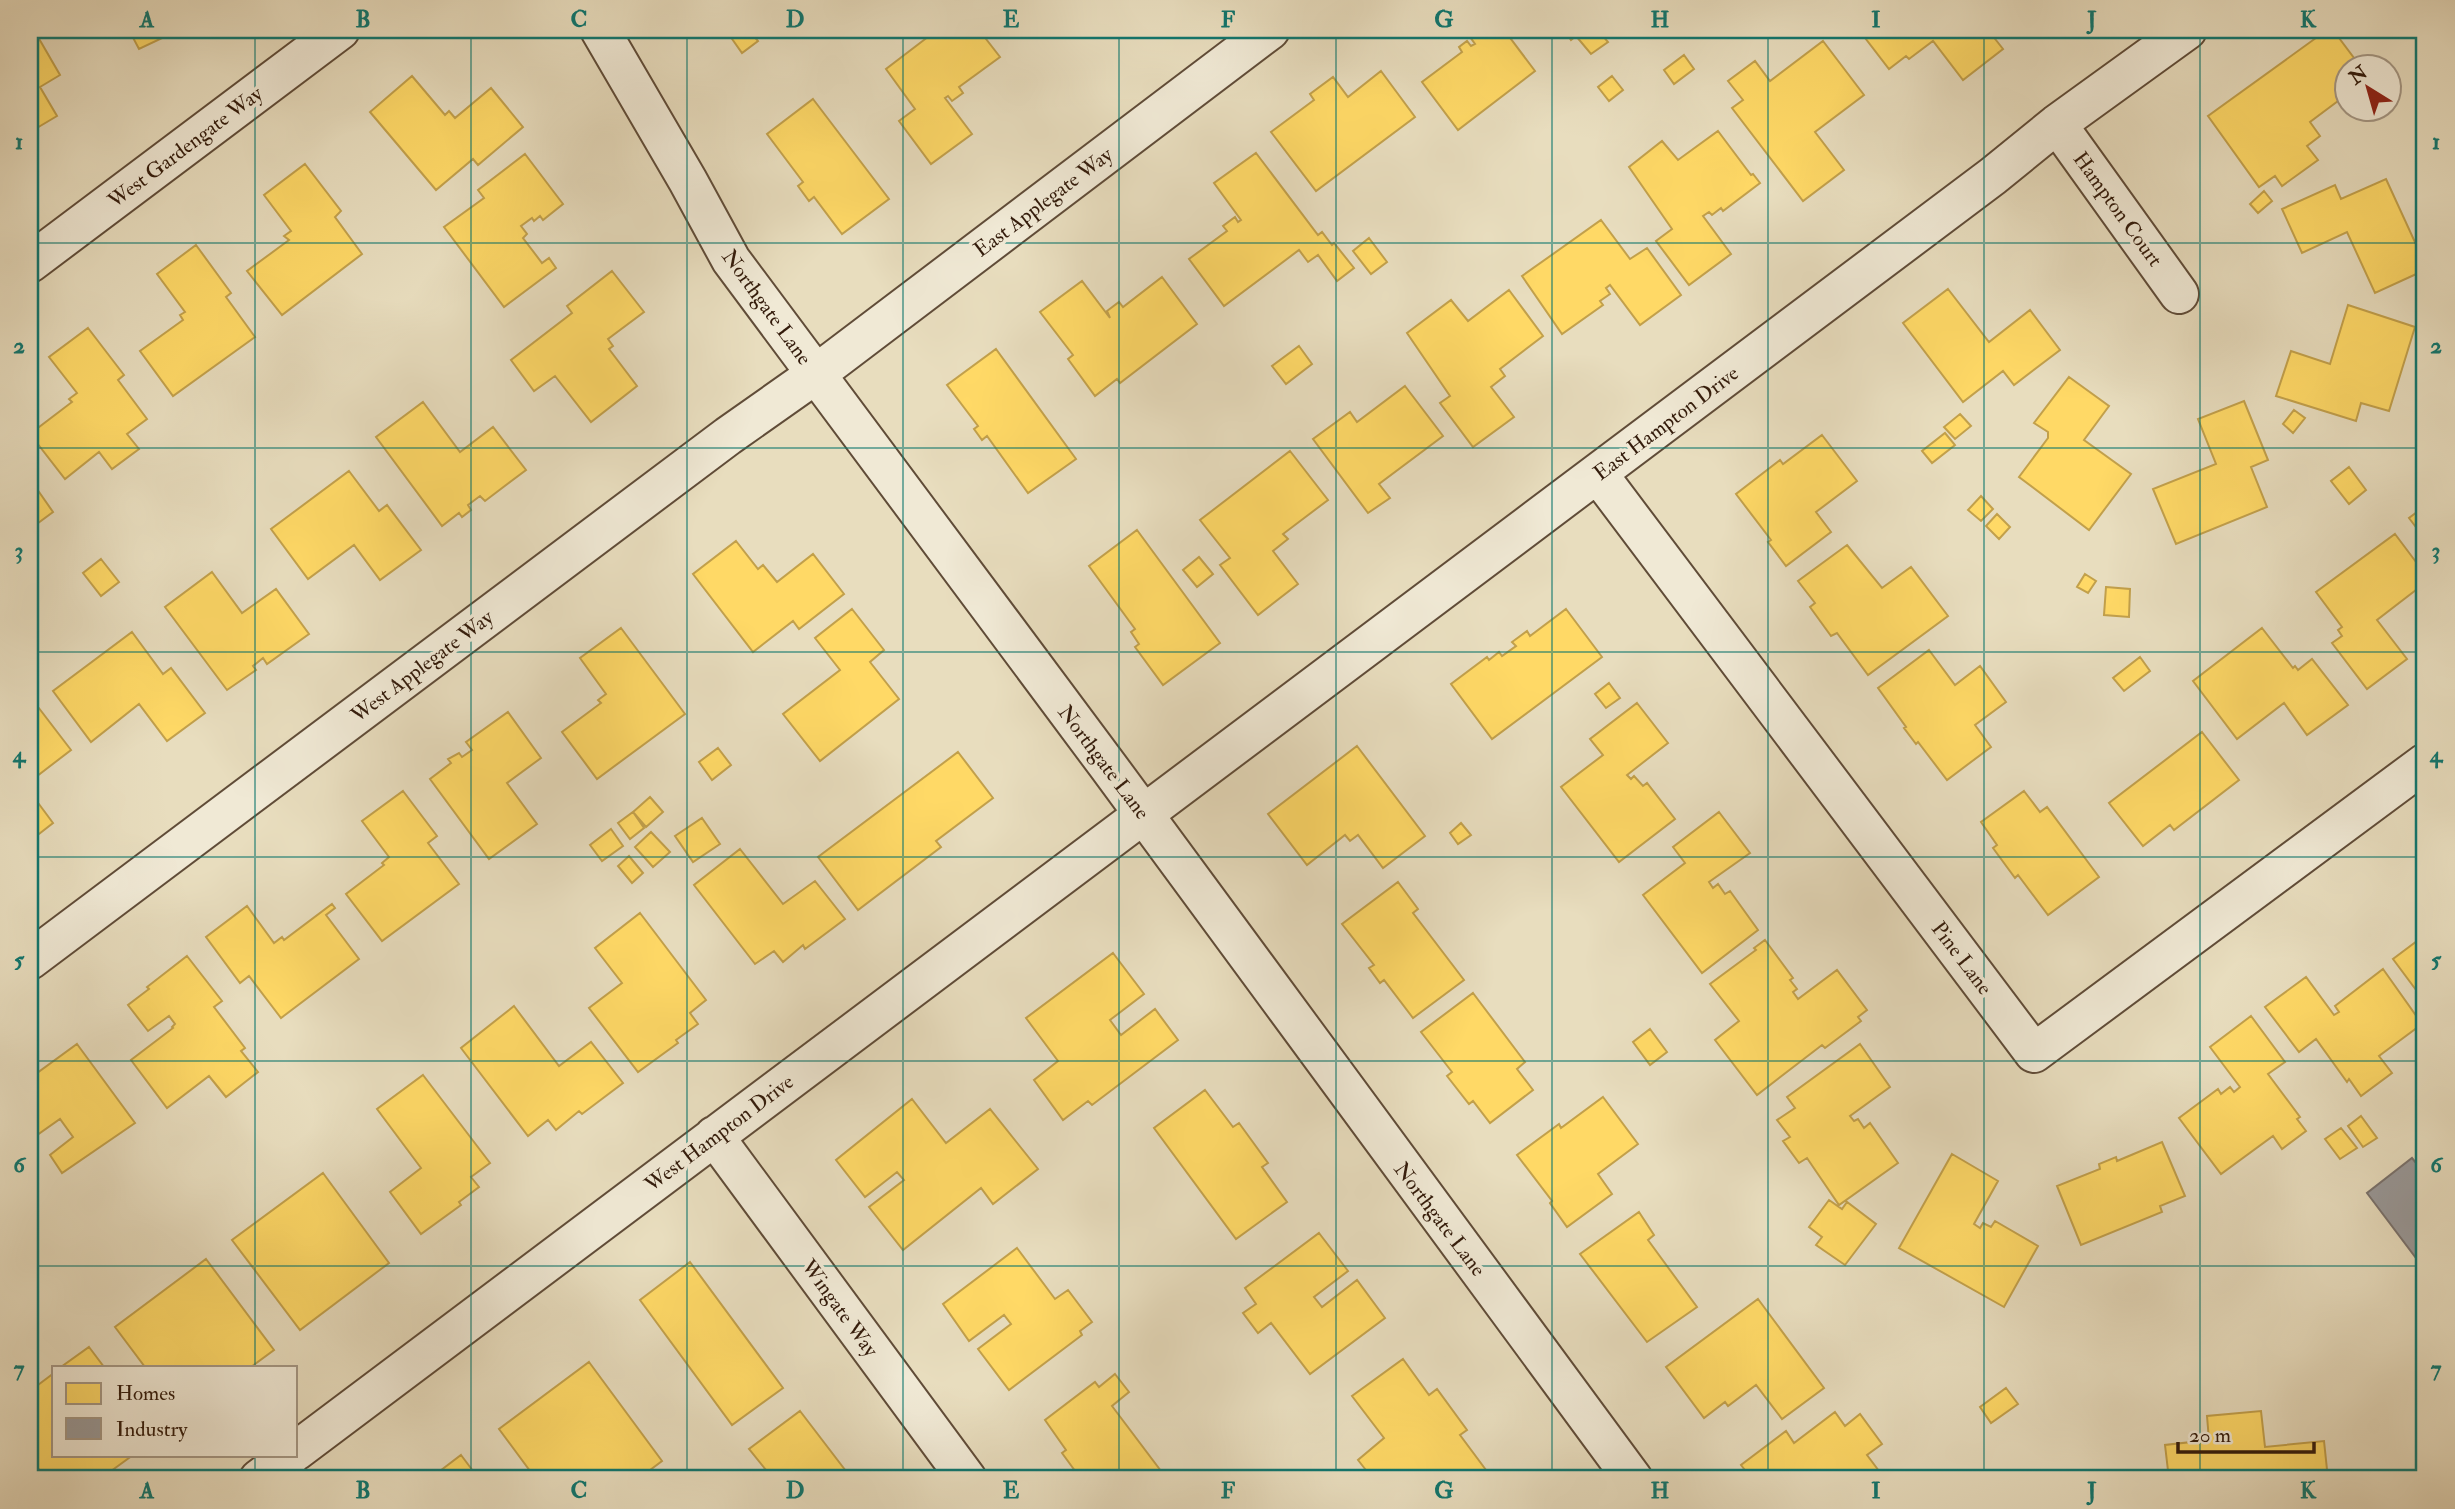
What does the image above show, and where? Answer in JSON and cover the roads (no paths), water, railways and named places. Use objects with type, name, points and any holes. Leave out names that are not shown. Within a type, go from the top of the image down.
[{"type":"street","name":"West Gardengate Way","points":[[30,264],[340,30]]},
{"type":"street","name":"Northgate Lane","points":[[600,30],[731,260],[1633,1479]]},
{"type":"street","name":"East Applegate Way","points":[[816,374],[1270,30]]},
{"type":"street","name":"East Hampton Drive","points":[[1144,816],[1993,176],[2057,124],[2187,30]]},
{"type":"street","name":"Hampton Court","points":[[2057,124],[2179,294]]},
{"type":"street","name":"West Applegate Way","points":[[30,960],[728,436],[816,374]]},
{"type":"street","name":"Pine Lane","points":[[1598,474],[2034,1053],[2425,763]]},
{"type":"street","name":"West Hampton Drive","points":[[298,1449],[1144,816]]},
{"type":"street","name":"Wingate Way","points":[[714,1136],[967,1479]]},
{"type":"street","points":[[259,1479],[290,1456]]}]
